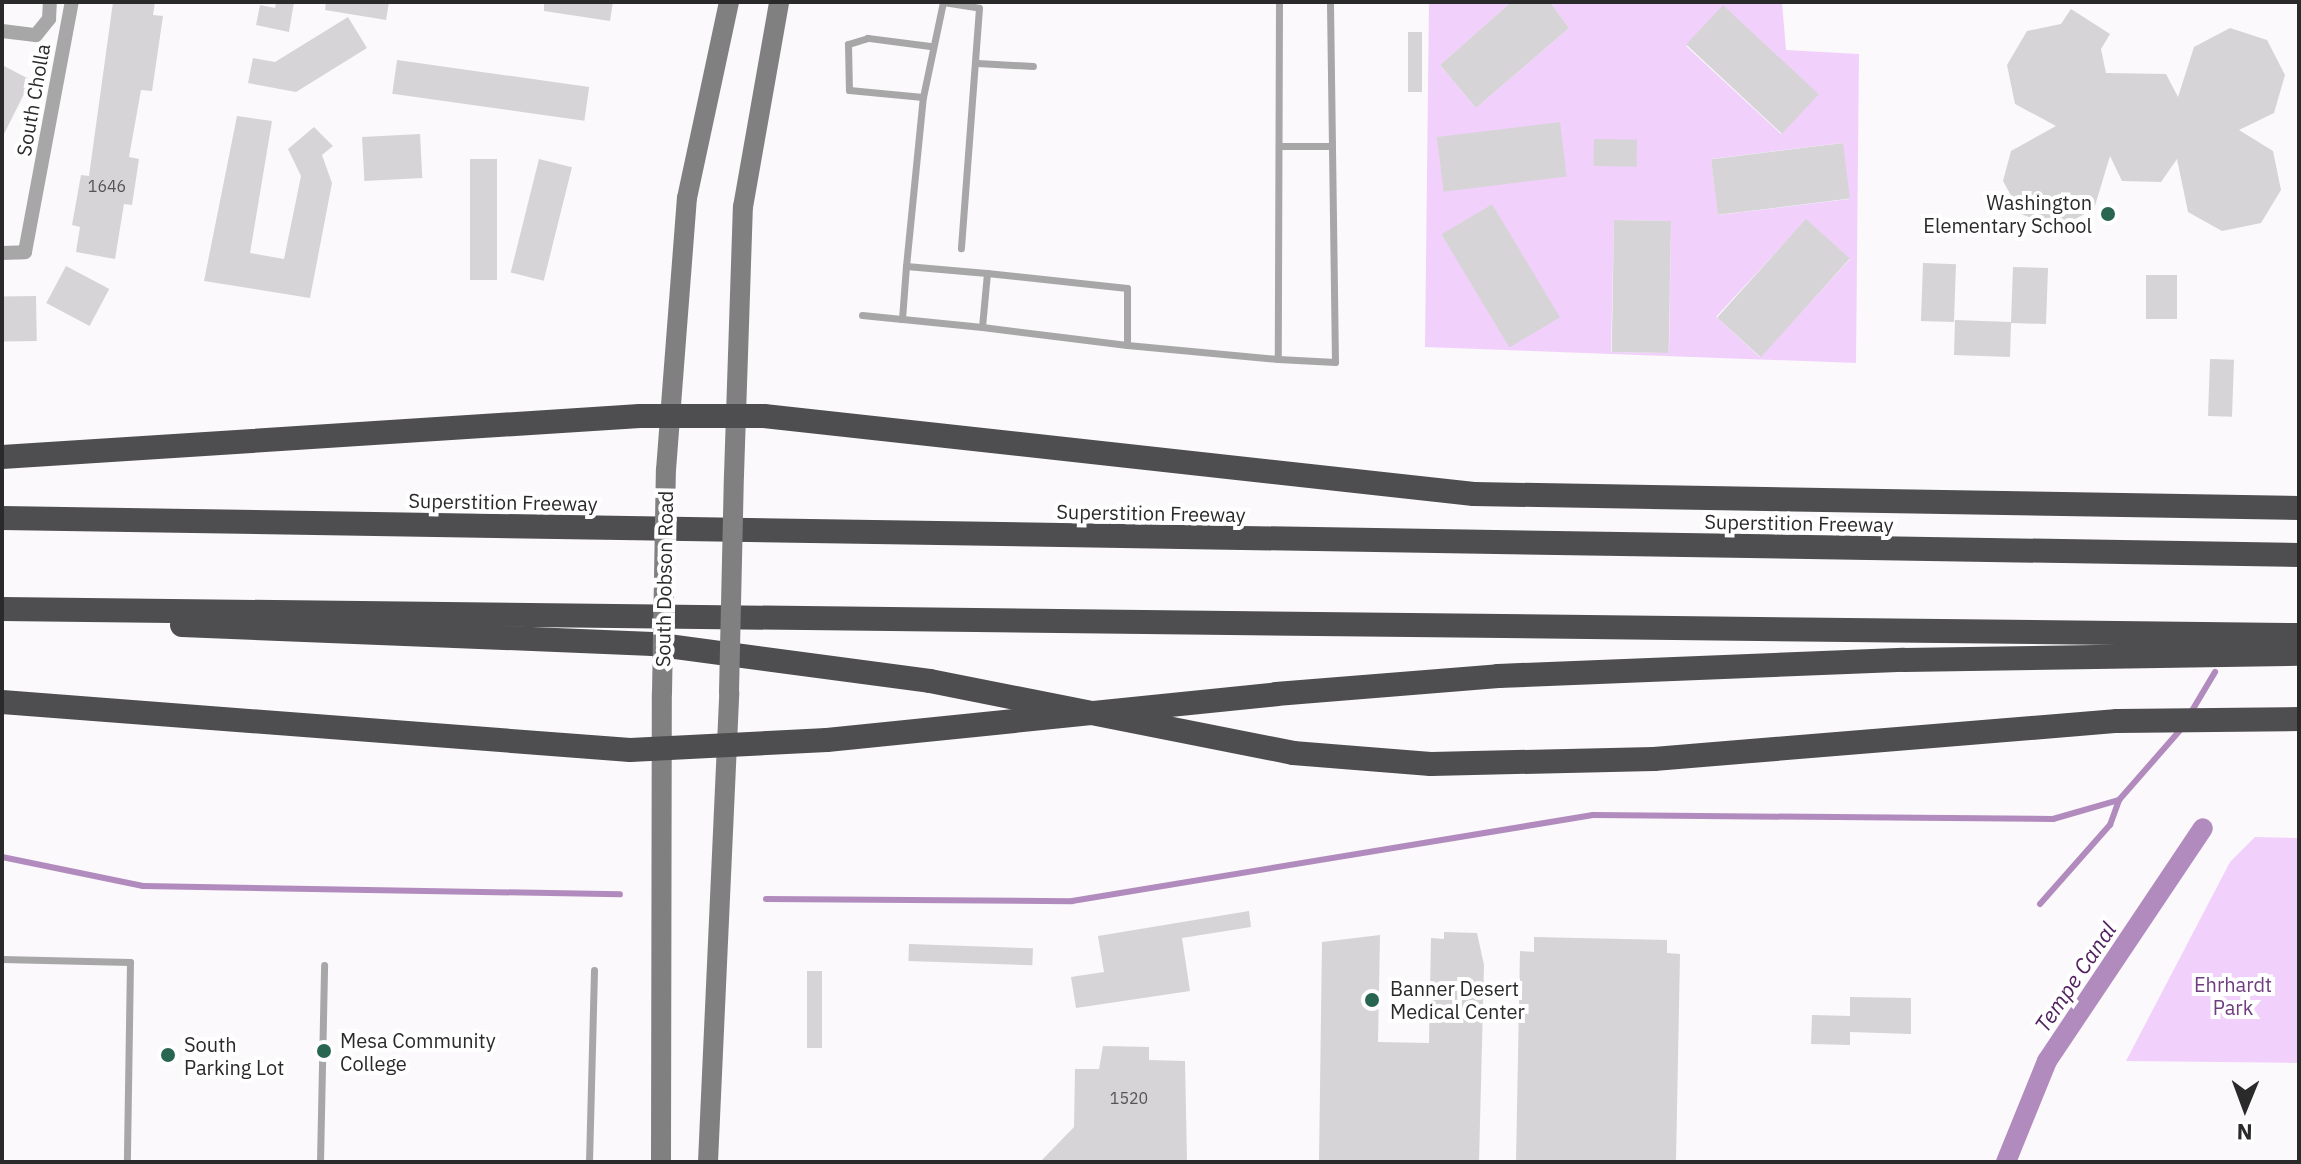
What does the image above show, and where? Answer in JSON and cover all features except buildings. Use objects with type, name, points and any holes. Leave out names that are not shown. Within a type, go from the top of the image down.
[{"type":"highway","points":[[2,457],[667,415],[735,415],[1474,494],[2299,508]]},
{"type":"highway","name":"Superstition Freeway","points":[[2,518],[2299,555]]},
{"type":"highway","points":[[2169,553],[2299,548]]},
{"type":"highway","points":[[2,609],[2299,635]]},
{"type":"highway","points":[[38,610],[263,634],[653,644],[930,681],[1293,753],[1431,764],[1654,759],[2117,721],[2299,719]]},
{"type":"highway","points":[[2,702],[660,751],[727,749],[827,740],[1276,694],[1858,661],[2299,654]]},
{"type":"main road","name":"South Dobson Road","points":[[661,1162],[660,751],[667,415],[687,198],[729,2]]},
{"type":"main road","points":[[708,1162],[727,749],[743,207],[779,2]]},
{"type":"street","name":"South Cholla","points":[[2,253],[25,252],[72,2]]},
{"type":"street","points":[[2,31],[36,35],[50,8],[69,17]]},
{"type":"lane","points":[[902,319],[923,97],[930,46],[943,2],[979,8],[961,248]]},
{"type":"lane","points":[[1278,359],[1279,2]]},
{"type":"lane","points":[[862,315],[1127,345],[1335,362],[1330,2]]},
{"type":"lane","points":[[923,97],[849,90],[844,69],[848,44],[868,38],[930,46]]},
{"type":"lane","points":[[977,63],[1033,66]]},
{"type":"lane","points":[[1279,146],[1331,146]]},
{"type":"lane","points":[[906,266],[1127,288],[1127,345]]},
{"type":"lane","points":[[982,327],[987,273]]},
{"type":"lane","points":[[2,959],[130,962],[127,1162]]},
{"type":"lane","points":[[320,1162],[324,965]]},
{"type":"lane","points":[[589,1162],[594,970]]},
{"type":"green space","points":[[1429,2],[1511,2],[1440,65],[1476,108],[1569,28],[1550,2],[1782,2],[1786,50],[1859,54],[1856,363],[1425,347]],"holes":[[[1723,6],[1818,94],[1781,134],[1686,46]],[[1842,143],[1849,199],[1718,215],[1711,159]],[[1492,204],[1490,302],[1485,304],[1442,235]],[[1614,220],[1671,221],[1669,353],[1611,352]],[[1806,220],[1850,259],[1760,357],[1716,317]]]},
{"type":"green space","name":"Ehrhardt Park","points":[[2255,837],[2299,838],[2299,1063],[2126,1061],[2230,862]]},
{"type":"waterway","points":[[2190,714],[2215,672]]},
{"type":"waterway","points":[[766,899],[1072,901],[1593,815],[2053,819],[2119,800],[2182,728]]},
{"type":"waterway","points":[[2040,904],[2110,825],[2119,800]]},
{"type":"waterway","name":"Tempe Canal","points":[[2006,1162],[2047,1061],[2203,828]]},
{"type":"waterway","points":[[2,857],[143,886],[620,894]]},
{"type":"place","name":"Washington Elementary School","points":[[2108,214]]},
{"type":"place","name":"Banner Desert Medical Center","points":[[1372,1000]]},
{"type":"place","name":"Mesa Community College","points":[[324,1051]]},
{"type":"place","name":"South Parking Lot","points":[[168,1055]]}]
